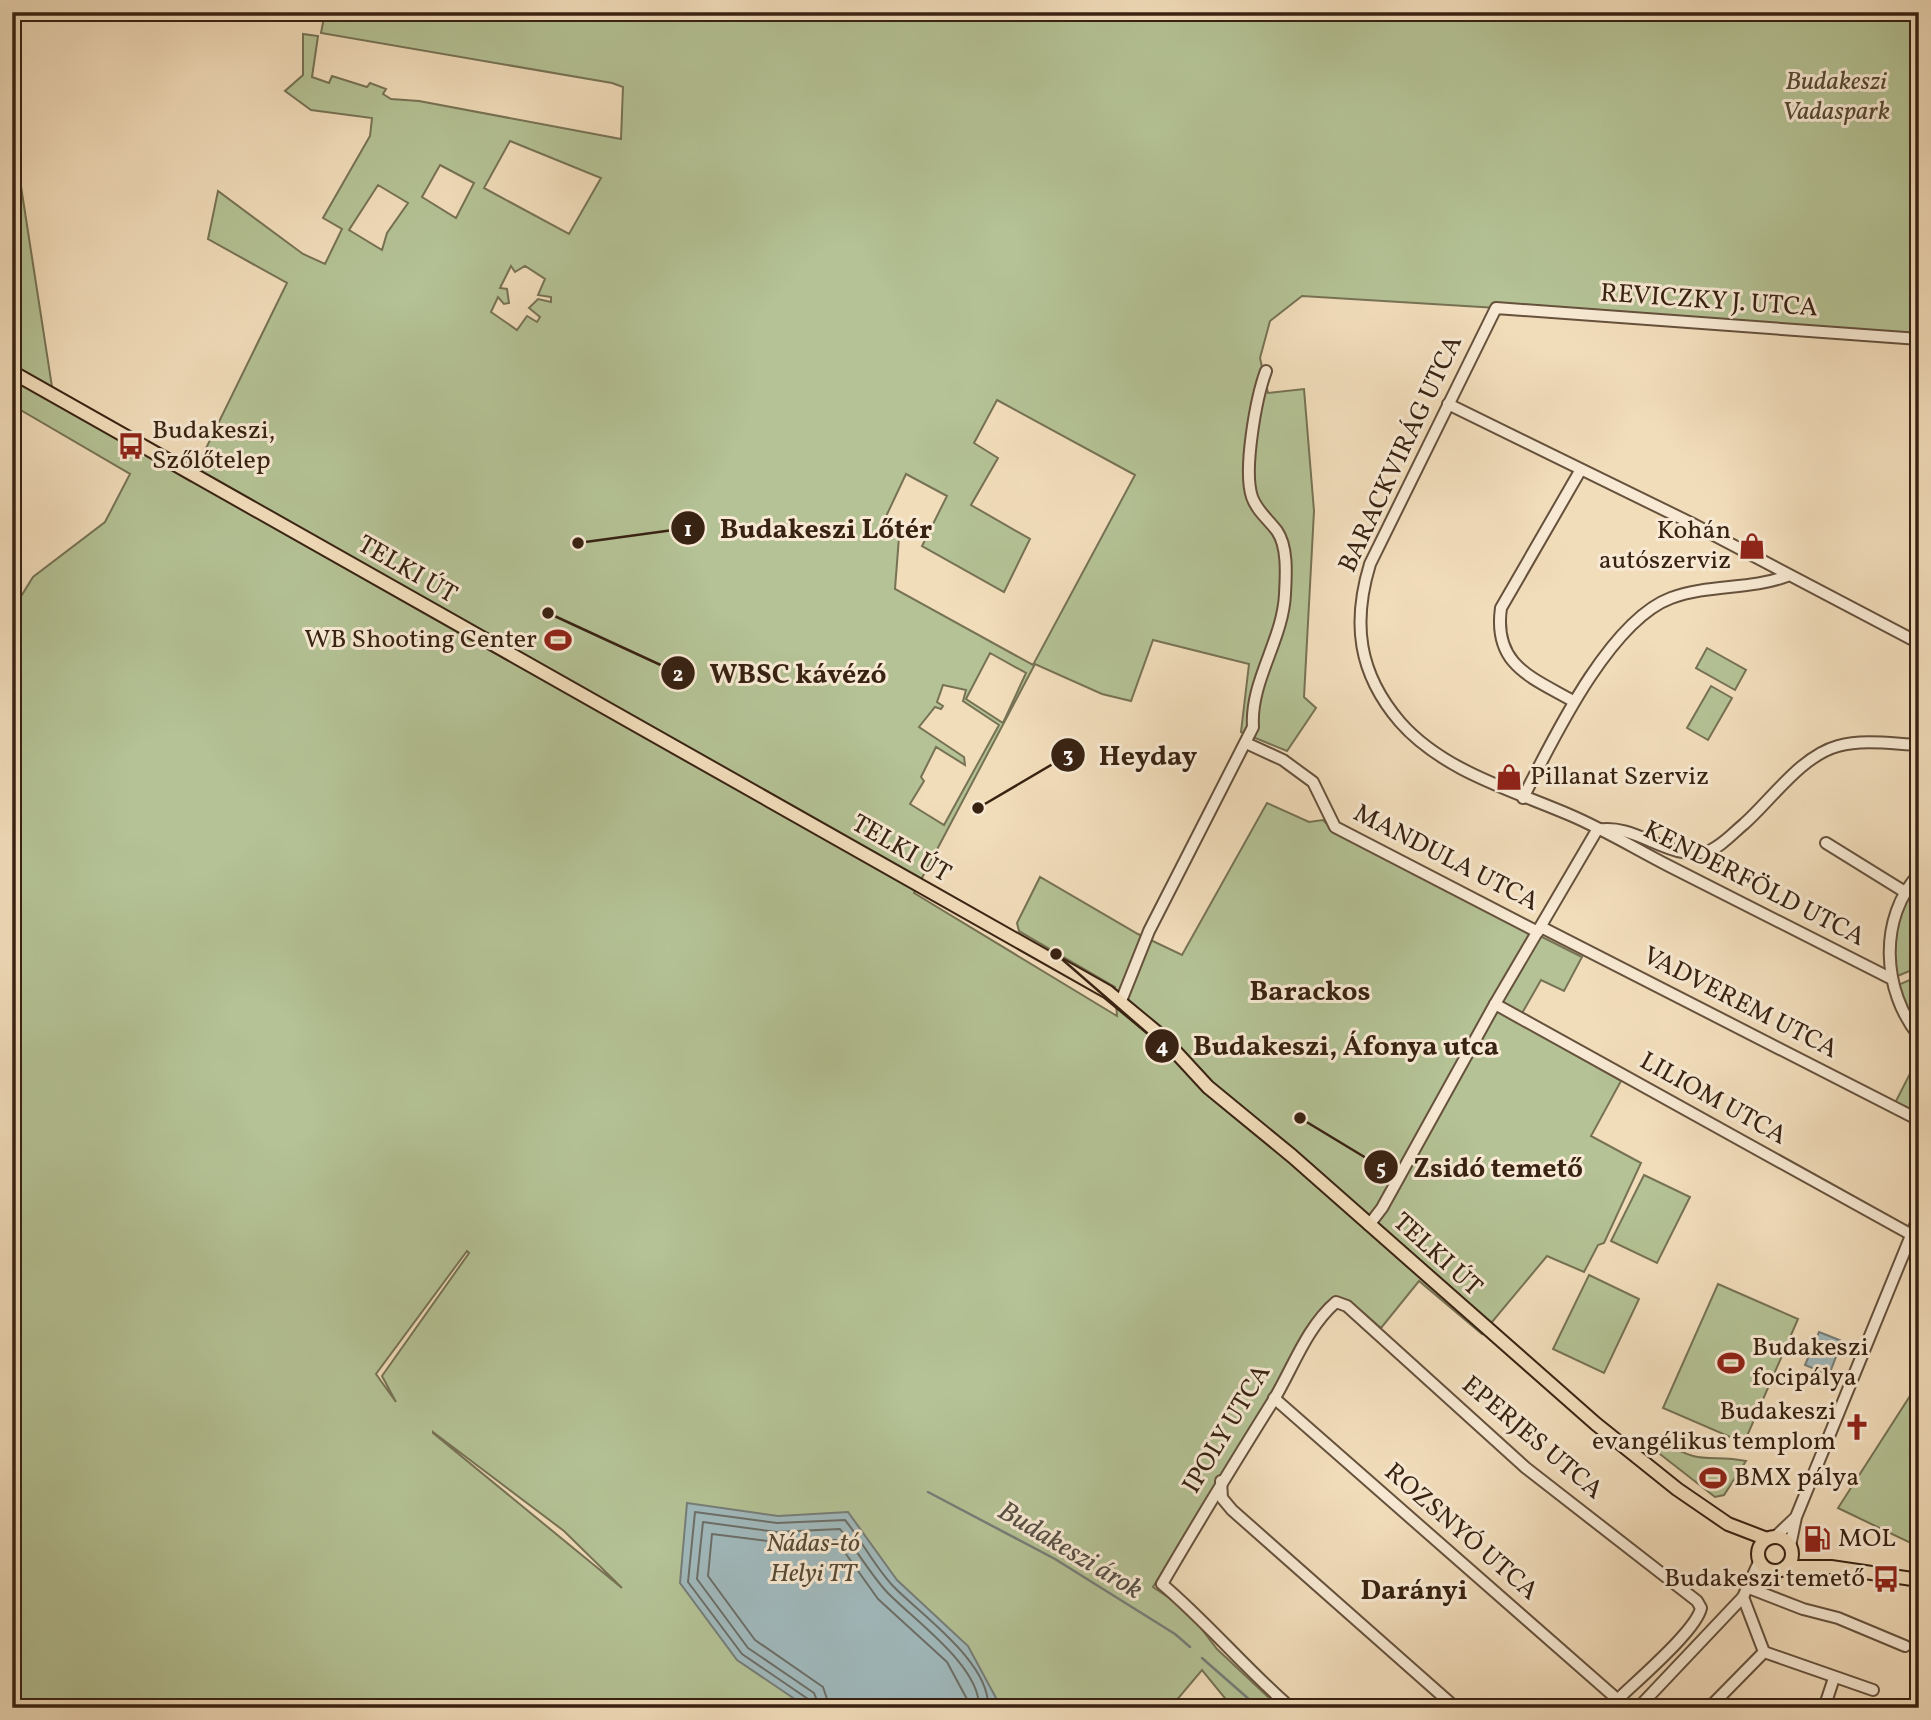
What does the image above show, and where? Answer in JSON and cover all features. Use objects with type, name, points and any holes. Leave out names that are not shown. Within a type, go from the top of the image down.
[{"type":"main road","name":"TELKI ÚT","points":[[12,372],[378,582],[741,782],[1121,1001],[1160,1035],[1208,1087],[1369,1225],[1527,1366],[1677,1489],[1728,1524]]},
{"type":"main road","points":[[1728,1524],[1771,1538],[1831,1567]]},
{"type":"main road","points":[[1728,1524],[1758,1558],[1780,1569],[1831,1567],[1919,1580]]},
{"type":"main road","points":[[1758,1558],[1771,1538]]},
{"type":"main road","points":[[1780,1569],[1790,1548]]},
{"type":"street","name":"REVICZKY J. UTCA","points":[[1496,308],[1919,338]]},
{"type":"street","name":"BARACKVIRÁG UTCA","points":[[1496,308],[1370,564],[1360,597],[1360,636],[1374,684],[1401,722],[1424,745],[1523,798],[1571,816],[1597,830]]},
{"type":"street","points":[[1121,1001],[1149,930],[1253,727],[1252,710],[1257,690],[1286,596],[1285,554],[1279,533],[1251,495],[1254,412],[1266,371]]},
{"type":"street","points":[[1448,404],[1580,471],[1691,523],[1787,576],[1919,643]]},
{"type":"street","points":[[1573,701],[1519,670],[1503,647],[1498,629],[1501,608],[1580,471]]},
{"type":"street","points":[[1523,798],[1573,701],[1622,637],[1657,606],[1671,598],[1711,588],[1770,583],[1787,576]]},
{"type":"street","name":"MANDULA UTCA","points":[[1246,743],[1283,760],[1313,782],[1335,827],[1540,930]]},
{"type":"street","points":[[1369,1225],[1382,1208],[1495,1004],[1597,830],[1620,830],[1694,854],[1709,851],[1767,804],[1815,756],[1838,746],[1865,743],[1919,745]]},
{"type":"street","name":"KENDERFÖLD UTCA","points":[[1597,830],[1890,978]]},
{"type":"street","points":[[1826,843],[1905,892]]},
{"type":"street","points":[[1919,874],[1905,892],[1894,921],[1890,978],[1905,1016],[1919,1036]]},
{"type":"street","name":"VADVEREM UTCA","points":[[1540,930],[1919,1120]]},
{"type":"street","name":"LILIOM UTCA","points":[[1495,1004],[1914,1237]]},
{"type":"street","points":[[1790,1548],[1796,1517],[1914,1237],[1919,1216]]},
{"type":"street","name":"IPOLY UTCA","points":[[1291,1708],[1248,1671],[1211,1627],[1162,1584],[1221,1481],[1274,1398],[1297,1354],[1325,1312],[1336,1302]]},
{"type":"street","name":"EPERJES UTCA","points":[[1336,1302],[1347,1306],[1526,1468],[1697,1601],[1701,1608],[1700,1615],[1681,1638],[1617,1700]]},
{"type":"street","name":"ROZSNYÓ UTCA","points":[[1274,1398],[1617,1700],[1638,1707]]},
{"type":"street","points":[[1221,1481],[1222,1498],[1232,1510],[1456,1708]]},
{"type":"street","points":[[1771,1538],[1796,1517]]},
{"type":"street","points":[[1758,1558],[1746,1592],[1764,1652]]},
{"type":"street","points":[[1638,1707],[1746,1592],[1780,1569]]},
{"type":"street","points":[[1746,1592],[1838,1618],[1905,1646]]},
{"type":"street","points":[[1764,1652],[1873,1690]]},
{"type":"street","points":[[1709,1708],[1764,1652]]},
{"type":"street","points":[[1824,1708],[1834,1678]]},
{"type":"green space","points":[[325,12],[1919,12],[1919,334],[1302,296],[1270,321],[1260,358],[1268,393],[1304,389],[1314,511],[1304,697],[1316,708],[1287,751],[1241,732],[1249,664],[1153,640],[1131,701],[1102,694],[1035,664],[914,893],[1117,1016],[1115,987],[1019,931],[1017,923],[1040,877],[1138,934],[1182,955],[1267,803],[1309,822],[1323,820],[1336,833],[1582,957],[1564,991],[1541,980],[1517,1022],[1621,1081],[1591,1136],[1641,1163],[1604,1243],[1598,1245],[1584,1272],[1547,1256],[1482,1334],[1419,1281],[1381,1328],[1355,1306],[1341,1300],[1326,1303],[1153,1587],[1187,1610],[1217,1649],[1280,1708],[1233,1708],[1202,1670],[1170,1708],[12,1708],[12,611],[33,577],[105,522],[130,474],[12,405],[12,128],[54,400],[190,481],[287,283],[208,239],[218,191],[303,254],[325,264],[342,229],[323,218],[370,136],[372,118],[311,110],[285,91],[303,75],[303,34],[318,36],[312,77],[329,83],[332,76],[367,87],[370,83],[386,89],[383,94],[391,99],[419,101],[621,139],[623,87],[612,83],[321,33]],"holes":[[[510,141],[601,178],[569,234],[484,188]],[[440,165],[474,183],[456,218],[422,197]],[[378,185],[408,203],[387,233],[382,250],[349,230]],[[511,266],[515,272],[525,266],[545,279],[538,295],[551,297],[551,302],[538,299],[529,308],[540,317],[537,322],[527,316],[517,330],[491,312],[498,297],[504,304],[509,303],[507,289],[500,288]],[[997,400],[1135,475],[1033,665],[895,589],[899,537],[881,527],[906,474],[947,496],[922,546],[1004,592],[1030,539],[971,505],[998,458],[974,443]],[[990,653],[1026,673],[1003,723],[966,699]],[[943,685],[966,690],[963,701],[999,725],[944,825],[910,804],[924,781],[921,777],[936,747],[965,765],[964,757],[919,727],[935,707],[941,709],[943,706],[937,702]],[[467,1251],[469,1253],[382,1376],[396,1402],[376,1374]],[[433,1432],[564,1531],[622,1588]]]},
{"type":"green space","points":[[1707,648],[1746,670],[1735,690],[1696,668]]},
{"type":"green space","points":[[1711,686],[1732,698],[1708,740],[1687,728]]},
{"type":"green space","points":[[1919,883],[1919,967],[1895,977],[1893,953],[1897,928],[1906,903]]},
{"type":"green space","points":[[1919,976],[1919,1030],[1910,1018],[1898,985]]},
{"type":"green space","points":[[1919,1056],[1919,1115],[1895,1103]]},
{"type":"green space","points":[[1644,1175],[1690,1197],[1657,1263],[1611,1241]]},
{"type":"green space","points":[[1589,1275],[1639,1299],[1604,1373],[1553,1349]]},
{"type":"green space","name":"Budakeszi focipálya","points":[[1718,1284],[1798,1319],[1744,1443],[1663,1408]]},
{"type":"green space","name":"Budakeszi temető","points":[[1919,1382],[1919,1547],[1838,1508]]},
{"type":"green space","name":"BMX pálya","points":[[1665,1442],[1697,1457],[1746,1461],[1724,1495],[1715,1497],[1656,1451]]},
{"type":"water","points":[[1819,1332],[1842,1341],[1829,1375],[1805,1365]]},
{"type":"water","points":[[687,1503],[778,1516],[848,1512],[897,1580],[968,1646],[996,1698],[994,1708],[808,1708],[737,1660],[680,1583]]},
{"type":"waterway","name":"Budakeszi árok","points":[[928,1492],[1055,1559],[1175,1634],[1190,1647]]},
{"type":"waterway","name":"Budakeszi árok","points":[[1202,1658],[1259,1708]]},
{"type":"place","name":"Budakeszi, Szőlőtelep","points":[[131,446]]},
{"type":"place","name":"Budakeszi Lőtér","points":[[578,543]]},
{"type":"place","name":"Kohán autószerviz","points":[[1752,546]]},
{"type":"place","name":"WBSC kávézó","points":[[548,613]]},
{"type":"place","name":"WB Shooting Center","points":[[558,640]]},
{"type":"place","name":"Pillanat Szerviz","points":[[1509,777]]},
{"type":"place","name":"Heyday","points":[[978,808]]},
{"type":"place","name":"Budakeszi, Áfonya utca","points":[[1056,954]]},
{"type":"place","name":"Zsidó temető","points":[[1300,1118]]},
{"type":"place","name":"Budakeszi focipálya","points":[[1731,1363]]},
{"type":"place","name":"Budakeszi evangélikus templom","points":[[1857,1427]]},
{"type":"place","name":"BMX pálya","points":[[1713,1478]]},
{"type":"place","name":"MOL","points":[[1817,1539]]},
{"type":"place","name":"Budakeszi temető","points":[[1886,1579]]},
{"type":"district","name":"Barackos","points":[[1310,992]]},
{"type":"district","name":"Darányi","points":[[1414,1591]]},
{"type":"park label","name":"Budakeszi Vadaspark","points":[[1836,97]]},
{"type":"park label","name":"Nádas-tó Helyi TT","points":[[813,1559]]}]
